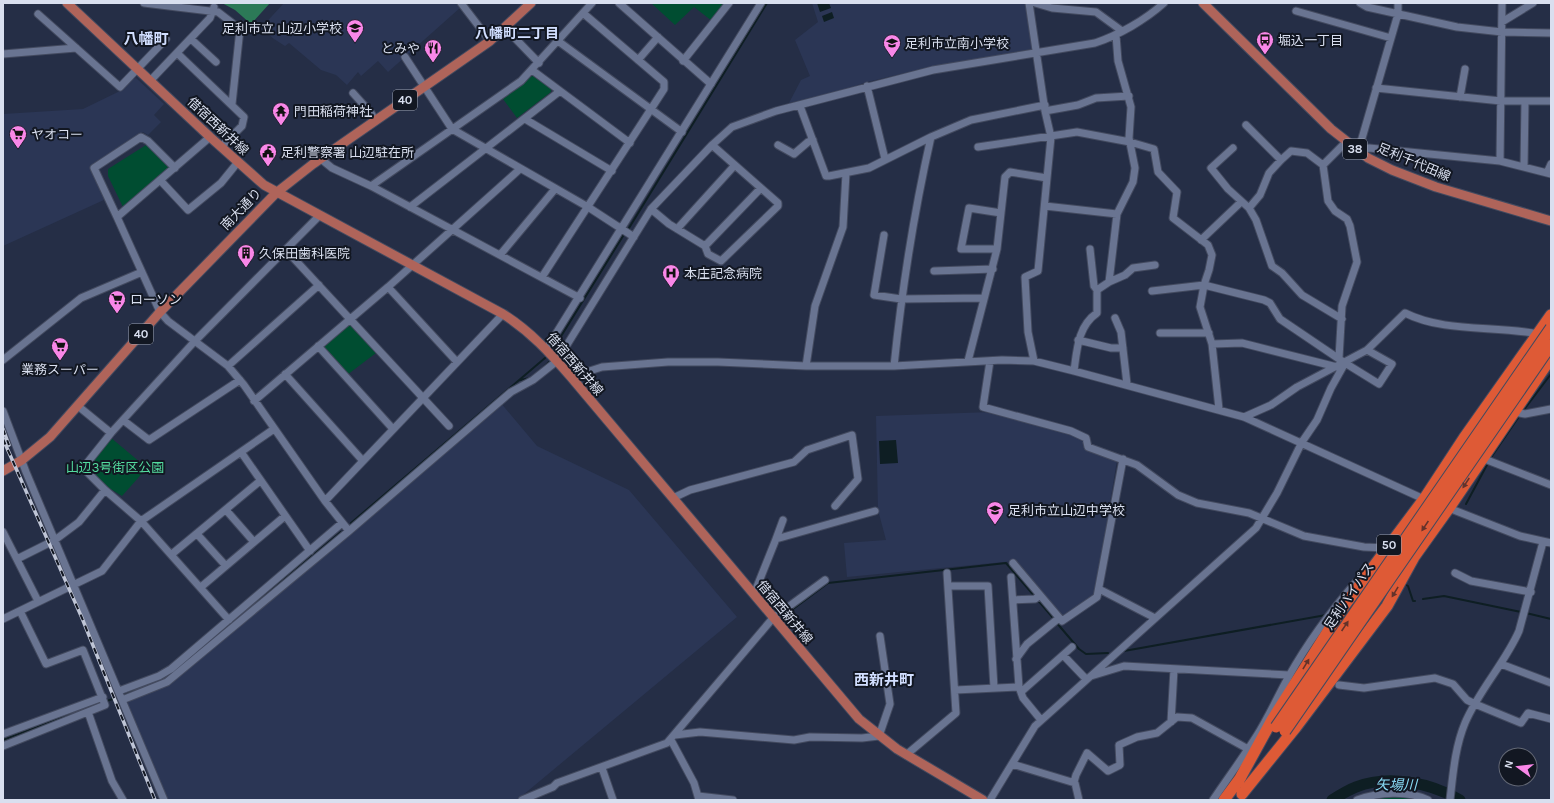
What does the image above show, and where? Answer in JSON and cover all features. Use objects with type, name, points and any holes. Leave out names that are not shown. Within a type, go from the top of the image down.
[{"type":"highway","name":"50","points":[[1238,782],[1312,655],[1368,573],[1424,499],[1456,450],[1551,315]]},
{"type":"highway","name":"足利バイパス","points":[[1240,797],[1280,729],[1551,328]]},
{"type":"highway","name":"足利バイパス","points":[[1224,800],[1280,729],[1551,345]]},
{"type":"highway","name":"50","points":[[1240,797],[1296,727],[1371,627],[1398,587],[1414,557],[1551,358]]},
{"type":"main road","name":"借宿西新井線","points":[[67,3],[210,137],[276,193],[503,314],[547,348],[852,713],[879,736],[906,755],[983,800]]},
{"type":"main road","name":"南大通り","points":[[3,471],[22,460],[50,437],[160,312],[276,193],[375,120],[490,41],[506,29],[532,3]]},
{"type":"main road","name":"足利千代田線","points":[[1203,3],[1358,152],[1392,170],[1436,187],[1551,221]]},
{"type":"street","points":[[144,3],[213,10],[218,12],[240,29],[232,104]]},
{"type":"street","points":[[461,3],[490,41]]},
{"type":"street","points":[[371,186],[521,81],[592,3]]},
{"type":"street","points":[[619,3],[683,61],[711,84]]},
{"type":"street","points":[[683,61],[730,3]]},
{"type":"street","points":[[547,348],[580,298],[761,3]]},
{"type":"street","points":[[1029,3],[1045,108],[1051,137],[1038,271],[1025,277],[1028,332],[1034,361]]},
{"type":"street","points":[[1035,3],[1096,12],[1119,33],[1118,61],[1129,96],[1130,142],[1135,168],[1134,175],[1117,214],[1109,282]]},
{"type":"street","points":[[1096,12],[1097,3]]},
{"type":"street","points":[[122,700],[167,682],[349,531],[511,392],[533,380],[557,361],[651,209],[723,133],[739,124],[776,111],[800,106],[867,86],[934,70],[1095,43],[1119,33],[1154,12],[1164,3]]},
{"type":"street","points":[[1360,3],[1367,7],[1457,27],[1502,32],[1551,33]]},
{"type":"street","points":[[1358,152],[1398,14],[1398,3]]},
{"type":"street","points":[[1500,161],[1502,3]]},
{"type":"street","points":[[1502,22],[1533,3]]},
{"type":"street","points":[[150,81],[210,18],[213,10]]},
{"type":"street","points":[[1296,11],[1390,38]]},
{"type":"street","points":[[38,14],[120,88],[166,39]]},
{"type":"street","points":[[542,277],[630,143],[664,89],[665,85],[638,60],[583,14]]},
{"type":"street","points":[[506,29],[539,63]]},
{"type":"street","points":[[638,60],[658,37]]},
{"type":"street","points":[[191,39],[216,62]]},
{"type":"street","points":[[558,41],[682,132]]},
{"type":"street","points":[[3,54],[76,48]]},
{"type":"street","points":[[177,53],[244,117],[244,123],[221,147]]},
{"type":"street","points":[[405,56],[452,129],[588,208],[634,237]]},
{"type":"street","points":[[1460,97],[1465,69]]},
{"type":"street","points":[[532,70],[630,143]]},
{"type":"street","points":[[867,86],[885,159]]},
{"type":"street","points":[[1376,88],[1501,101],[1551,101]]},
{"type":"street","points":[[410,207],[560,91]]},
{"type":"street","points":[[353,93],[371,113],[375,120]]},
{"type":"street","points":[[800,106],[826,176],[869,168],[931,137],[971,120],[1045,108],[1078,105],[1096,98],[1129,96]]},
{"type":"street","points":[[1524,167],[1525,101]]},
{"type":"street","points":[[525,119],[612,171]]},
{"type":"street","points":[[1246,125],[1281,160]]},
{"type":"street","points":[[978,147],[1077,132],[1130,142],[1154,150],[1158,172],[1177,192],[1173,218],[1208,246],[1212,255],[1200,307],[1212,344],[1219,409]]},
{"type":"street","points":[[175,168],[148,141],[141,137],[94,168],[160,312],[168,321],[194,342],[228,366],[240,380],[325,501],[349,531]]},
{"type":"street","points":[[117,217],[210,137]]},
{"type":"street","points":[[894,366],[901,299],[914,222],[931,137]]},
{"type":"street","points":[[778,146],[794,154],[808,142],[813,140]]},
{"type":"street","points":[[1323,165],[1346,142]]},
{"type":"street","points":[[651,209],[677,229],[705,246],[708,254],[721,262],[724,261],[730,251],[778,206],[778,203],[712,144]]},
{"type":"street","points":[[1233,148],[1211,168],[1248,208],[1256,220],[1272,266],[1282,273],[1302,295],[1342,319]]},
{"type":"street","points":[[1358,152],[1369,148],[1500,161],[1549,173],[1551,164]]},
{"type":"street","points":[[990,800],[1035,726],[1256,528],[1302,442],[1317,420],[1331,388],[1342,361],[1342,306],[1357,262],[1347,219],[1335,211],[1328,201],[1323,165],[1307,153],[1291,151],[1269,173],[1260,195],[1248,208]]},
{"type":"street","points":[[321,159],[327,165],[371,186],[580,298]]},
{"type":"street","points":[[160,180],[188,210],[221,183],[238,162]]},
{"type":"street","points":[[677,229],[735,165]]},
{"type":"street","points":[[254,401],[388,287],[520,169]]},
{"type":"street","points":[[968,362],[997,249],[1005,177],[1008,173],[1015,172],[1047,178]]},
{"type":"street","points":[[806,366],[815,306],[843,227],[846,196],[846,173]]},
{"type":"street","points":[[705,246],[761,188]]},
{"type":"street","points":[[500,255],[555,189]]},
{"type":"street","points":[[1201,240],[1241,202]]},
{"type":"street","points":[[1045,206],[1117,214]]},
{"type":"street","points":[[997,249],[962,249],[968,208],[1001,213]]},
{"type":"street","points":[[229,620],[172,554],[141,521],[105,490],[83,468],[110,433],[194,342],[319,216]]},
{"type":"street","points":[[884,235],[874,295],[901,299],[984,298]]},
{"type":"street","points":[[1074,370],[1078,340],[1086,322],[1097,313],[1097,290],[1094,286],[1090,249]]},
{"type":"street","points":[[286,250],[449,426]]},
{"type":"street","points":[[1097,290],[1109,282],[1125,275],[1133,268],[1155,265]]},
{"type":"street","points":[[934,271],[993,269]]},
{"type":"street","points":[[3,360],[81,298],[142,272]]},
{"type":"street","points":[[228,366],[319,285]]},
{"type":"street","points":[[1152,291],[1204,285],[1264,300],[1270,303],[1280,319],[1379,384],[1392,364],[1367,350]]},
{"type":"street","points":[[388,287],[457,362]]},
{"type":"street","points":[[1244,417],[1271,405],[1297,387],[1337,367],[1342,361],[1367,350],[1405,313],[1427,322],[1479,329],[1519,330],[1538,334]]},
{"type":"street","points":[[325,501],[503,314]]},
{"type":"street","points":[[1115,318],[1121,332],[1127,384]]},
{"type":"street","points":[[1160,333],[1208,333]]},
{"type":"street","points":[[1078,340],[1111,348],[1123,348]]},
{"type":"street","points":[[1212,344],[1242,343],[1337,367]]},
{"type":"street","points":[[318,346],[393,430]]},
{"type":"street","points":[[571,377],[602,367],[668,362],[718,362],[806,366],[894,366],[990,361],[1034,361],[1127,384],[1244,417],[1302,442],[1424,499],[1520,536],[1551,543]]},
{"type":"street","points":[[990,361],[983,407],[1071,431],[1086,438],[1088,447],[1137,465],[1185,498],[1198,503],[1249,513],[1304,536],[1364,547],[1386,548]]},
{"type":"street","points":[[285,374],[363,461]]},
{"type":"street","points":[[123,420],[149,440],[240,380]]},
{"type":"street","points":[[78,406],[110,433]]},
{"type":"street","points":[[1514,412],[1525,414],[1551,409]]},
{"type":"street","points":[[3,411],[55,540],[164,800]]},
{"type":"street","points":[[3,619],[102,571],[141,521],[274,429]]},
{"type":"street","points":[[673,498],[690,490],[794,462],[807,450],[852,435],[858,479],[835,506]]},
{"type":"street","points":[[241,452],[310,551]]},
{"type":"street","points":[[1482,458],[1551,485]]},
{"type":"street","points":[[1013,563],[1062,621],[1097,598],[1123,459]]},
{"type":"street","points":[[172,554],[260,481]]},
{"type":"street","points":[[17,559],[55,540],[79,522],[105,490]]},
{"type":"street","points":[[226,510],[254,542]]},
{"type":"street","points":[[776,539],[876,511]]},
{"type":"street","points":[[201,587],[285,516]]},
{"type":"street","points":[[754,594],[783,520]]},
{"type":"street","points":[[119,691],[159,676],[171,669],[342,523]]},
{"type":"street","points":[[3,532],[38,601]]},
{"type":"street","points":[[197,534],[226,566]]},
{"type":"street","points":[[1450,800],[1451,786],[1460,738],[1475,704],[1520,631],[1543,542]]},
{"type":"street","points":[[906,755],[956,713],[947,573]]},
{"type":"street","points":[[1213,800],[1248,749],[1319,627],[1329,617],[1340,600],[1361,576],[1368,573]]},
{"type":"street","points":[[1455,573],[1471,581],[1531,592]]},
{"type":"street","points":[[1011,577],[1016,660],[1020,690],[1023,698],[1041,720]]},
{"type":"street","points":[[522,800],[553,787],[557,783],[602,768],[667,743],[673,738],[681,725],[773,618],[825,580]]},
{"type":"street","points":[[948,586],[988,586],[994,688]]},
{"type":"street","points":[[1099,589],[1155,618]]},
{"type":"street","points":[[1012,600],[1034,599],[1040,595]]},
{"type":"street","points":[[3,746],[105,705],[83,650],[46,664],[20,611]]},
{"type":"street","points":[[1016,660],[1027,644],[1059,618]]},
{"type":"street","points":[[673,738],[700,732],[794,740],[810,737],[862,738],[879,736],[890,704],[880,636]]},
{"type":"street","points":[[955,690],[994,688],[1020,690],[1072,647]]},
{"type":"street","points":[[1063,655],[1088,678]]},
{"type":"street","points":[[1501,664],[1551,683]]},
{"type":"street","points":[[1088,678],[1124,666],[1290,675]]},
{"type":"street","points":[[1171,722],[1174,669]]},
{"type":"street","points":[[1339,685],[1364,688],[1435,678],[1453,684],[1468,700],[1475,704],[1521,723],[1528,713],[1551,719]]},
{"type":"street","points":[[3,734],[102,697]]},
{"type":"street","points":[[88,712],[112,781],[123,800]]},
{"type":"street","points":[[1079,800],[1074,782],[1087,753],[1108,771],[1120,765],[1119,745],[1137,737],[1157,733],[1177,717],[1192,718],[1248,749]]},
{"type":"street","points":[[673,738],[694,783],[699,798],[733,800]]},
{"type":"street","points":[[1012,764],[1074,782]]},
{"type":"street","points":[[602,768],[613,800]]},
{"type":"street","points":[[1357,800],[1399,793],[1428,800]]},
{"type":"shaded area","name":"足利市立 山辺小学校","points":[[284,3],[457,3],[461,7],[388,72],[378,61],[361,76],[358,72],[347,85],[336,75],[321,70],[289,43],[285,46],[261,28]]},
{"type":"shaded area","name":"足利市立南小学校","points":[[812,3],[1026,3],[1032,49],[931,67],[867,82],[824,96],[789,103],[801,80],[810,76],[795,40],[818,22]]},
{"type":"shaded area","points":[[817,3],[829,3],[831,8],[820,12]]},
{"type":"shaded area","points":[[832,12],[834,18],[824,22],[822,16]]},
{"type":"shaded area","points":[[136,78],[164,104],[154,115],[161,122],[148,135],[143,132],[90,166],[106,199],[3,246],[3,114],[83,109],[120,91]]},
{"type":"shaded area","points":[[500,402],[537,446],[629,490],[737,617],[517,800],[164,800],[122,700],[167,682]]},
{"type":"shaded area","name":"足利市立山辺中学校","points":[[992,412],[1074,435],[1084,439],[1086,448],[1117,460],[1095,595],[1060,617],[1014,561],[847,577],[844,543],[886,540],[878,510],[876,416]]},
{"type":"shaded area","points":[[896,440],[898,463],[880,464],[879,441]]},
{"type":"green space","points":[[222,3],[270,3],[251,24],[235,10]]},
{"type":"green space","points":[[651,3],[726,3],[712,21],[694,7],[675,25]]},
{"type":"green space","points":[[533,76],[551,88],[551,92],[517,118],[503,99],[529,77]]},
{"type":"green space","points":[[146,145],[167,163],[168,168],[123,207],[108,176],[108,169]]},
{"type":"green space","points":[[349,322],[376,353],[347,375],[321,347]]},
{"type":"green space","name":"山辺3号街区公園","points":[[110,437],[147,468],[122,496],[109,488],[86,468]]},
{"type":"green space","points":[[1400,795],[1423,800],[1380,800],[1381,796]]},
{"type":"waterway","points":[[629,228],[767,3]]},
{"type":"waterway","points":[[555,346],[623,236]]},
{"type":"waterway","points":[[351,523],[545,358]]},
{"type":"waterway","points":[[544,367],[549,362]]},
{"type":"waterway","points":[[1523,411],[1551,374]]},
{"type":"waterway","points":[[520,380],[530,378]]},
{"type":"waterway","points":[[1490,459],[1520,415]]},
{"type":"waterway","points":[[1466,504],[1488,463]]},
{"type":"waterway","points":[[184,663],[341,532]]},
{"type":"waterway","points":[[781,618],[828,583],[1006,563],[1054,619]]},
{"type":"waterway","points":[[1403,583],[1408,586],[1413,601],[1415,601]]},
{"type":"waterway","points":[[1423,599],[1444,596],[1521,612]]},
{"type":"waterway","points":[[1526,613],[1551,619]]},
{"type":"waterway","points":[[1124,651],[1326,615]]},
{"type":"waterway","points":[[1056,622],[1079,649],[1086,654],[1108,653]]},
{"type":"waterway","points":[[125,694],[166,677],[174,671]]},
{"type":"waterway","points":[[107,701],[118,697]]},
{"type":"waterway","points":[[3,740],[88,708]]},
{"type":"waterway","name":"矢場川","points":[[1332,800],[1353,788],[1382,781],[1410,782],[1423,785],[1449,794],[1460,800]]},
{"type":"railway","points":[[3,429],[9,445]]},
{"type":"railway","points":[[3,439],[82,618],[155,800]]},
{"type":"place","name":"足利市立 山辺小学校","points":[[355,43]]},
{"type":"place","name":"堀込一丁目","points":[[1265,55]]},
{"type":"place","name":"足利市立南小学校","points":[[892,58]]},
{"type":"place","name":"とみや","points":[[433,63]]},
{"type":"place","name":"門田稲荷神社","points":[[281,126]]},
{"type":"place","name":"ヤオコー","points":[[18,149]]},
{"type":"place","name":"足利警察署 山辺駐在所","points":[[268,167]]},
{"type":"place","name":"久保田歯科医院","points":[[246,268]]},
{"type":"place","name":"本庄記念病院","points":[[671,288]]},
{"type":"place","name":"ローソン","points":[[117,314]]},
{"type":"place","name":"業務スーパー","points":[[60,361]]},
{"type":"place","name":"足利市立山辺中学校","points":[[995,525]]},
{"type":"district","name":"八幡町二丁目","points":[[517,33]]},
{"type":"district","name":"八幡町","points":[[146,39]]},
{"type":"district","name":"西新井町","points":[[884,680]]}]
